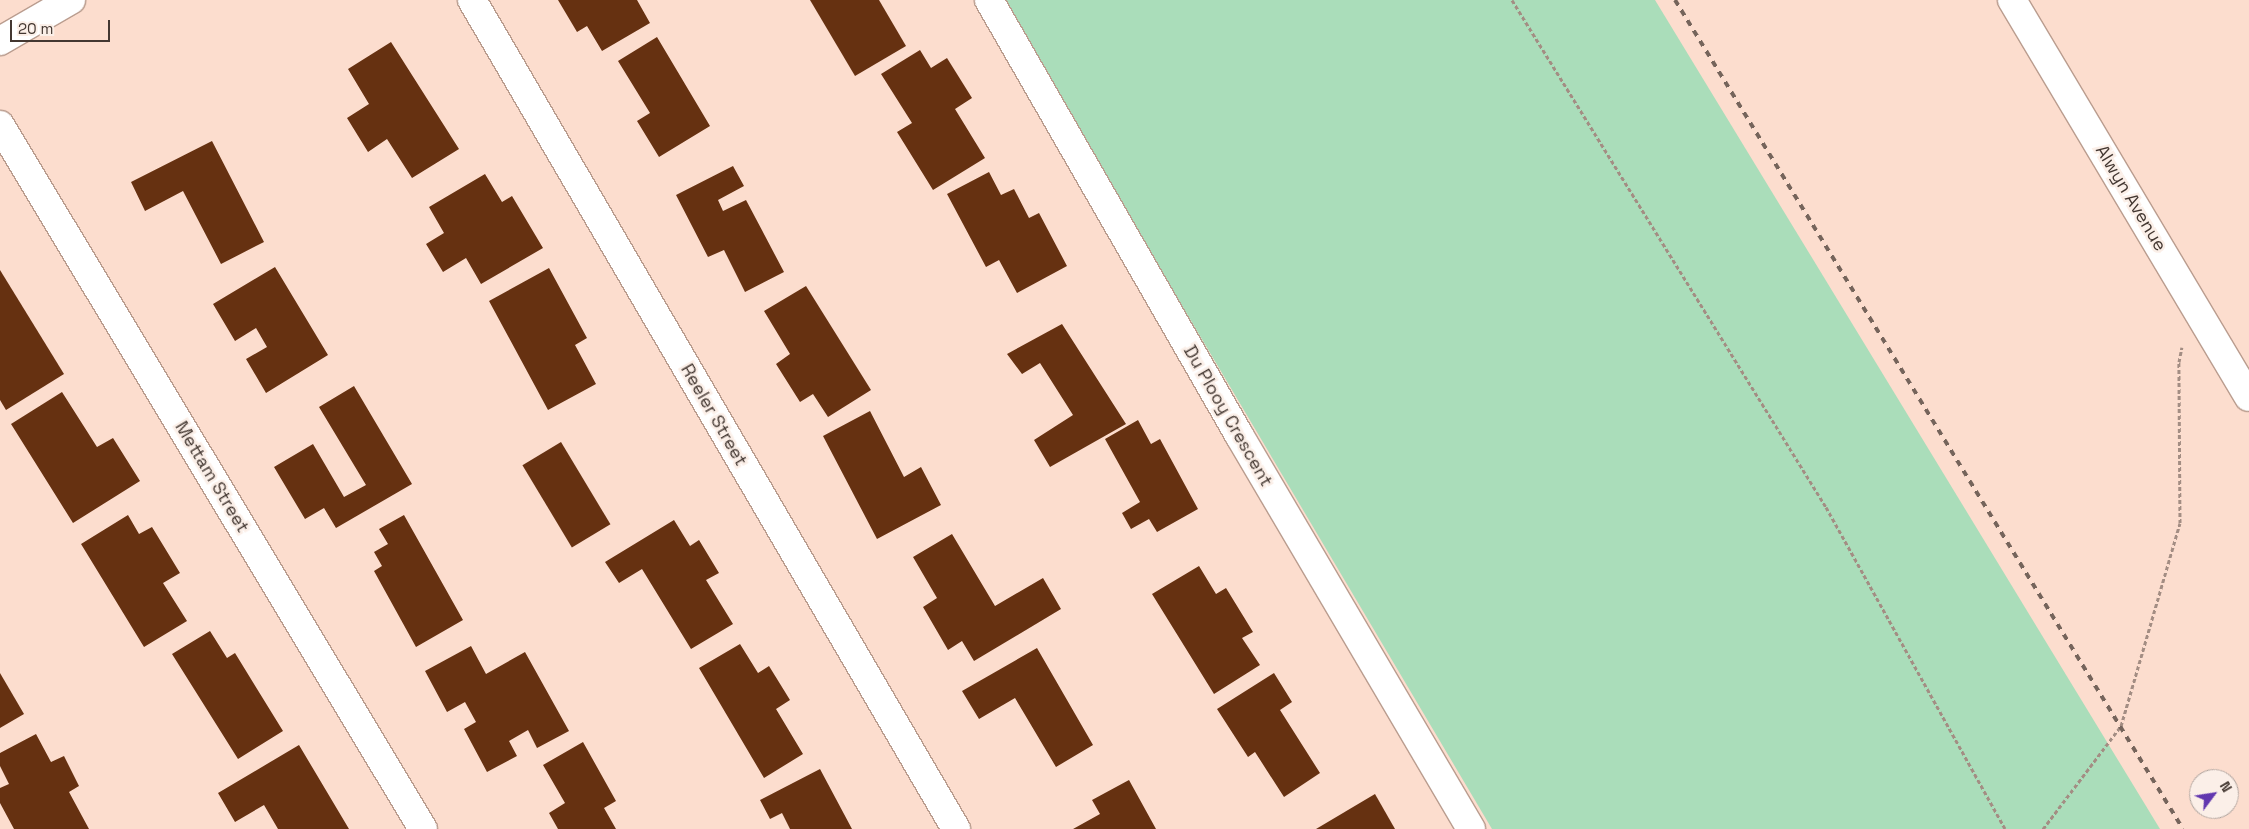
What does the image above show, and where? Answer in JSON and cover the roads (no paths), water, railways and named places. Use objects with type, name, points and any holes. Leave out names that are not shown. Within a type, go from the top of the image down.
[{"type":"street","points":[[0,41],[71,0]]},
{"type":"street","name":"Reeler Street","points":[[472,0],[956,829]]},
{"type":"street","name":"Du Plooy Crescent","points":[[989,0],[1239,435],[1471,829]]},
{"type":"street","name":"Alwyn Avenue","points":[[2012,0],[2249,397]]},
{"type":"street","name":"Mettam Street","points":[[0,125],[423,829]]},
{"type":"railway","points":[[1675,0],[2183,829]]}]
